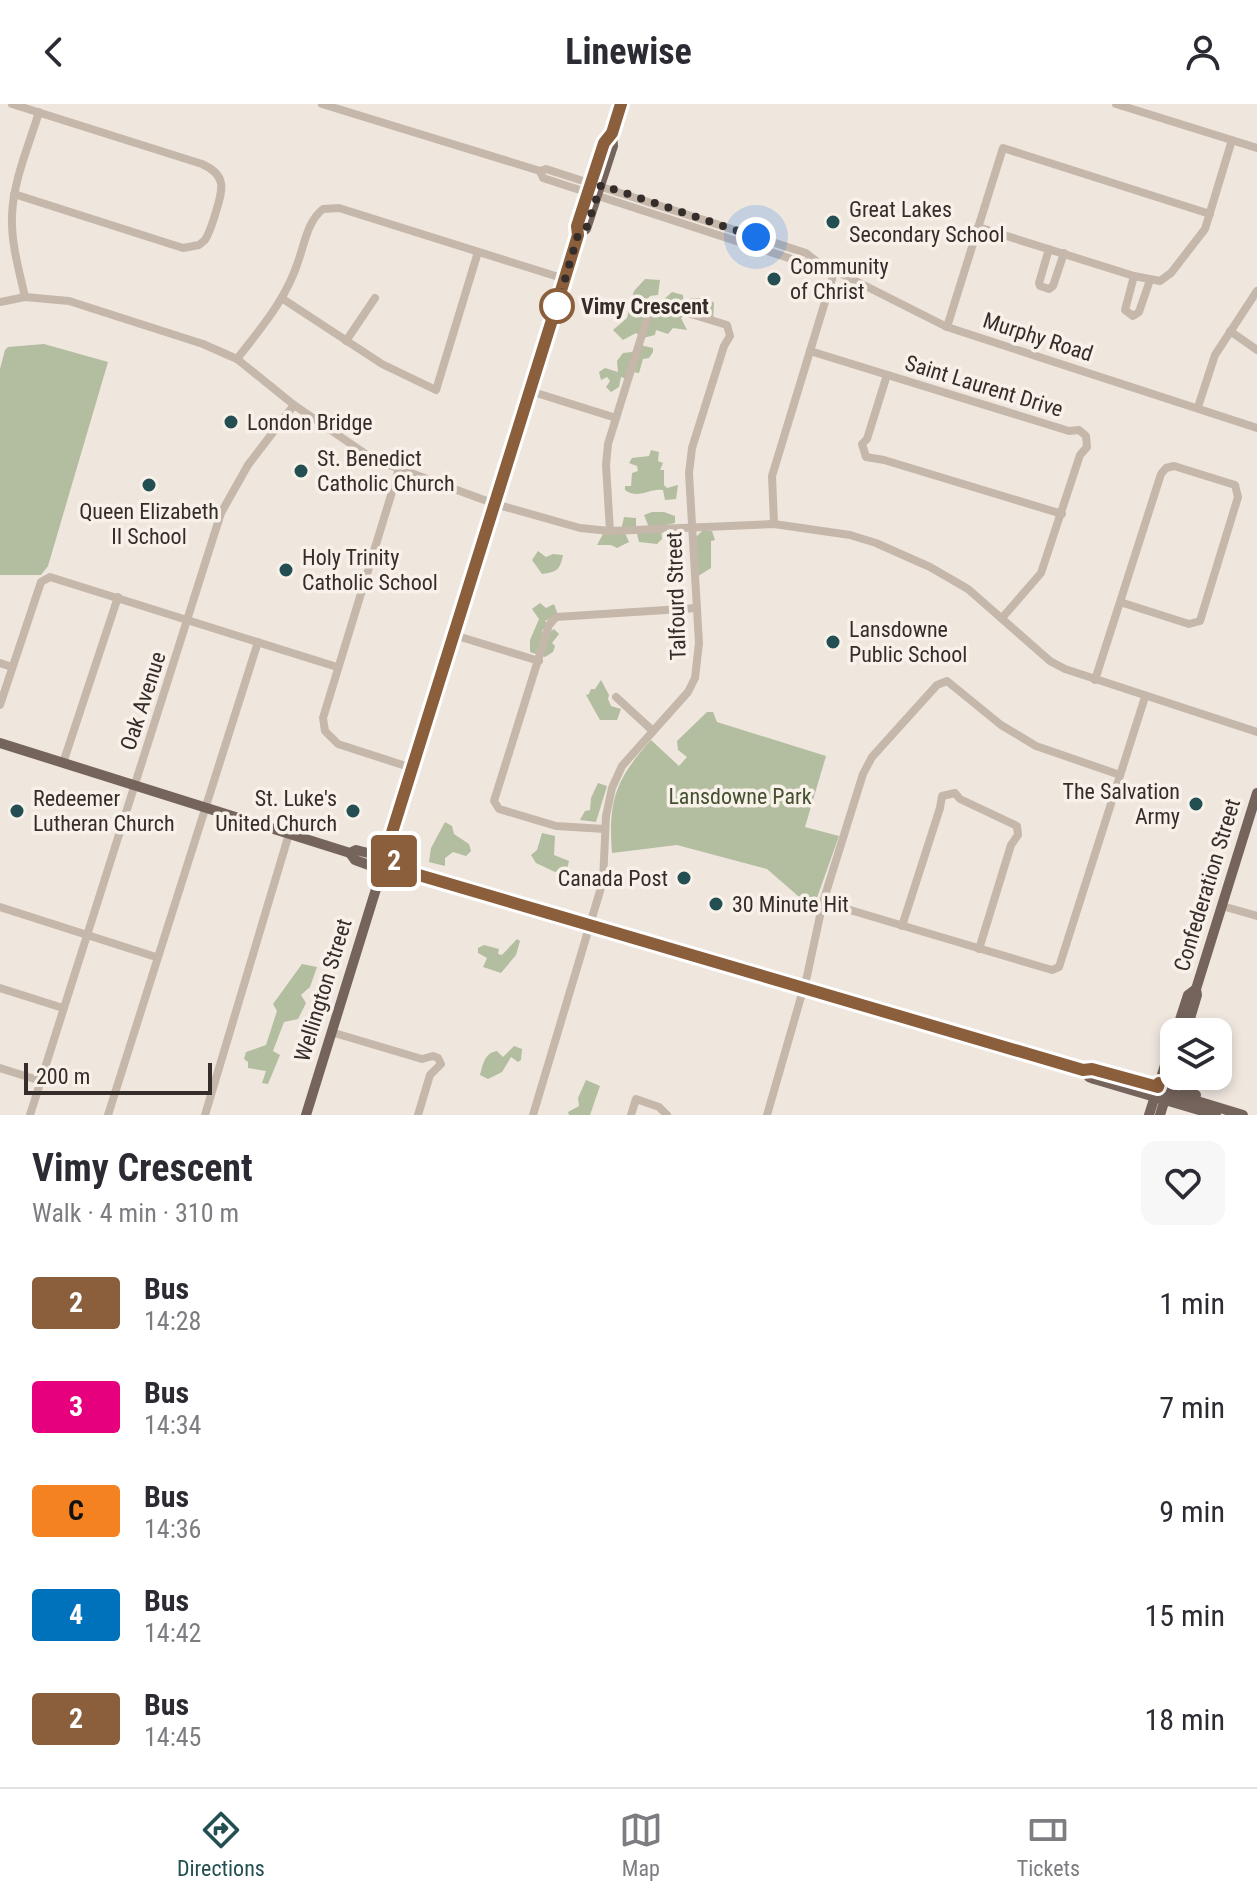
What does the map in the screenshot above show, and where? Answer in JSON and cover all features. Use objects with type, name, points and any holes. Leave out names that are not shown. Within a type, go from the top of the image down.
[{"type":"main road","name":"Wellington Street","points":[[306,1115],[578,235],[586,229],[604,143],[612,133],[621,104]]},
{"type":"main road","points":[[0,743],[350,853],[356,850],[383,863],[406,865],[412,873],[1084,1070],[1092,1069],[1219,1111],[1243,1115]]},
{"type":"main road","name":"Confederation Street","points":[[1190,1018],[1196,989],[1257,793]]},
{"type":"main road","name":"Confederation Street","points":[[1180,1018],[1188,995],[1196,989]]},
{"type":"main road","points":[[1084,1070],[1089,1077],[1105,1082],[1161,1094]]},
{"type":"main road","points":[[1105,1082],[1143,1100],[1148,1115]]},
{"type":"main road","name":"Confederation Street","points":[[1160,1115],[1162,1090]]},
{"type":"main road","name":"Confederation Street","points":[[1148,1115],[1163,1090]]},
{"type":"main road","points":[[1187,1090],[1219,1111]]},
{"type":"street","points":[[12,104],[213,169],[219,176],[222,191],[209,234],[199,245],[183,248],[14,194]]},
{"type":"street","name":"Murphy Road","points":[[324,104],[540,171],[546,169],[804,263],[816,261],[947,327],[1257,428]]},
{"type":"street","points":[[1116,104],[1257,148]]},
{"type":"street","points":[[25,297],[13,243],[14,194],[39,112]]},
{"type":"street","points":[[978,227],[1134,276],[1160,281],[1171,273],[1202,236],[1232,140]]},
{"type":"street","points":[[947,327],[1003,148],[1210,214]]},
{"type":"street","points":[[237,359],[283,299],[312,220],[323,209],[339,208],[565,279]]},
{"type":"street","points":[[1049,249],[1039,283],[1049,289],[1053,286],[1064,253]]},
{"type":"street","points":[[283,299],[382,364],[436,390],[478,252]]},
{"type":"street","points":[[774,524],[772,476],[835,269]]},
{"type":"street","points":[[1134,276],[1125,307],[1130,316],[1136,316],[1139,312],[1150,280]]},
{"type":"street","points":[[1198,407],[1211,363],[1257,291]]},
{"type":"street","points":[[0,302],[25,297],[69,301],[203,344],[237,359],[294,405],[373,459],[495,504],[580,528],[610,531],[774,524],[850,535],[900,552],[968,589],[1050,661],[1095,680],[1257,732]]},
{"type":"street","points":[[346,341],[375,298]]},
{"type":"street","name":"Talfourd Street","points":[[533,1115],[603,881],[606,816],[618,774],[688,692],[695,678],[699,643],[690,459],[730,329],[722,323],[666,305],[653,306],[616,418]]},
{"type":"street","points":[[1230,331],[1257,350]]},
{"type":"street","name":"Saint Laurent Drive","points":[[810,351],[1069,431],[1083,432],[1088,441],[1087,447],[1080,455],[1041,573],[1002,618]]},
{"type":"street","points":[[887,375],[867,439],[862,444],[866,457],[1062,514]]},
{"type":"street","points":[[530,391],[616,418],[606,465],[610,531]]},
{"type":"street","name":"Oak Avenue","points":[[30,1115],[221,513],[232,489],[294,405]]},
{"type":"street","points":[[1095,680],[1161,474],[1166,468],[1174,466],[1235,485],[1238,497],[1200,621],[1189,624],[1120,602]]},
{"type":"street","points":[[399,469],[323,718],[329,738],[338,744],[412,768]]},
{"type":"street","points":[[0,705],[41,582],[50,577],[337,667]]},
{"type":"street","points":[[63,763],[118,597]]},
{"type":"street","points":[[605,829],[556,826],[496,806],[494,801],[549,625],[556,617],[697,608]]},
{"type":"street","points":[[454,635],[539,661]]},
{"type":"street","points":[[108,1115],[258,642]]},
{"type":"street","points":[[0,663],[12,667]]},
{"type":"street","points":[[767,1115],[803,988],[823,902],[863,774],[872,757],[937,685],[947,681],[1001,725],[1036,746],[1120,775]]},
{"type":"street","points":[[616,697],[653,731]]},
{"type":"street","points":[[823,902],[1052,970],[1059,967],[1145,697]]},
{"type":"street","points":[[902,926],[940,808],[939,801],[942,796],[955,793],[960,799],[1017,826],[1018,835],[1011,845],[979,949]]},
{"type":"street","points":[[205,1115],[289,834]]},
{"type":"street","points":[[1222,906],[1257,916]]},
{"type":"street","points":[[0,907],[156,957]]},
{"type":"street","points":[[0,988],[63,1008]]},
{"type":"street","points":[[331,1032],[422,1059],[438,1058],[440,1066],[431,1073],[418,1115]]},
{"type":"street","points":[[0,1068],[41,1081]]},
{"type":"street","points":[[631,1115],[636,1099],[659,1107],[667,1115]]},
{"type":"green space","points":[[645,279],[660,280],[658,295],[650,296],[645,302],[652,310],[672,292],[683,295],[684,305],[687,306],[691,298],[704,295],[714,303],[713,320],[691,311],[681,318],[687,330],[673,328],[668,334],[656,330],[655,335],[643,338],[636,333],[623,340],[613,330],[627,318],[634,291]]},
{"type":"green space","points":[[44,344],[108,362],[48,566],[41,575],[0,575],[0,369],[8,347]]},
{"type":"green space","points":[[640,345],[653,348],[653,352],[649,358],[643,359],[639,373],[633,372],[629,380],[621,377],[619,387],[611,392],[606,387],[610,381],[607,377],[601,380],[599,372],[605,368],[618,372],[617,361],[623,353],[632,352]]},
{"type":"green space","points":[[651,450],[659,452],[664,485],[667,488],[678,485],[676,499],[665,500],[663,490],[635,494],[625,490],[625,486],[631,486],[632,473],[638,471],[637,466],[629,463],[632,458],[649,456]]},
{"type":"green space","points":[[652,512],[675,516],[675,523],[661,526],[662,539],[657,544],[639,542],[637,534],[648,525],[644,515]]},
{"type":"green space","points":[[624,517],[636,518],[636,527],[625,533],[629,542],[617,548],[597,545],[603,534],[621,531]]},
{"type":"green space","points":[[703,530],[712,531],[715,540],[711,541],[711,568],[695,578],[693,540]]},
{"type":"green space","points":[[538,551],[546,557],[563,555],[559,567],[542,574],[532,560]]},
{"type":"green space","points":[[540,603],[546,608],[554,604],[558,615],[545,621],[547,624],[542,631],[545,636],[554,629],[559,634],[552,643],[555,646],[553,652],[545,657],[530,652],[530,640],[539,619],[532,609]]},
{"type":"green space","points":[[601,680],[611,706],[621,709],[617,720],[600,720],[586,695]]},
{"type":"green space","name":"Lansdowne Park","points":[[707,712],[713,712],[717,722],[826,756],[805,827],[839,836],[813,909],[767,869],[677,845],[612,853],[613,804],[630,767],[651,740],[679,766],[687,757],[678,750],[677,741]]},
{"type":"green space","points":[[598,783],[607,786],[596,822],[580,820],[585,811],[590,810],[591,798]]},
{"type":"green space","points":[[445,822],[452,826],[454,834],[469,844],[471,851],[466,856],[453,852],[445,858],[445,866],[429,862],[431,848]]},
{"type":"green space","points":[[542,833],[555,836],[554,855],[569,861],[567,869],[555,872],[536,863],[531,855],[537,850]]},
{"type":"green space","points":[[517,939],[520,941],[516,955],[501,973],[483,967],[487,958],[478,953],[478,948],[484,945],[499,949],[498,954],[502,955]]},
{"type":"green space","points":[[302,964],[317,967],[310,987],[301,995],[306,1003],[298,1019],[284,1022],[273,1051],[280,1055],[268,1084],[262,1083],[266,1071],[248,1068],[248,1062],[244,1059],[246,1052],[266,1045],[277,1011],[273,1004]]},
{"type":"green space","points":[[514,1046],[522,1049],[521,1060],[518,1062],[511,1057],[502,1072],[488,1079],[480,1075],[489,1054],[497,1051],[503,1057]]},
{"type":"green space","points":[[586,1080],[600,1086],[590,1115],[569,1115],[568,1112],[579,1106],[578,1098]]},
{"type":"bus line","name":"2","points":[[621,104],[612,133],[604,143],[577,226],[578,235],[384,858],[406,865],[412,873],[1083,1070],[1092,1069],[1158,1087],[1159,1083]]},
{"type":"place","name":"Great Lakes Secondary School","points":[[833,222]]},
{"type":"place","name":"Community of Christ","points":[[774,279]]},
{"type":"place","name":"Vimy Crescent","points":[[557,306]]},
{"type":"place","name":"London Bridge","points":[[231,422]]},
{"type":"place","name":"St. Benedict Catholic Church","points":[[301,471]]},
{"type":"place","name":"Queen Elizabeth II School","points":[[149,485]]},
{"type":"place","name":"Holy Trinity Catholic School","points":[[286,570]]},
{"type":"place","name":"Lansdowne Public School","points":[[833,642]]},
{"type":"place","name":"The Salvation Army","points":[[1196,804]]},
{"type":"place","name":"Redeemer Lutheran Church","points":[[17,811]]},
{"type":"place","name":"St. Luke's United Church","points":[[353,811]]},
{"type":"place","name":"Canada Post","points":[[684,878]]},
{"type":"place","name":"30 Minute Hit","points":[[716,904]]},
{"type":"route","points":[[557,306],[578,235],[586,229],[601,185],[756,237]]}]
